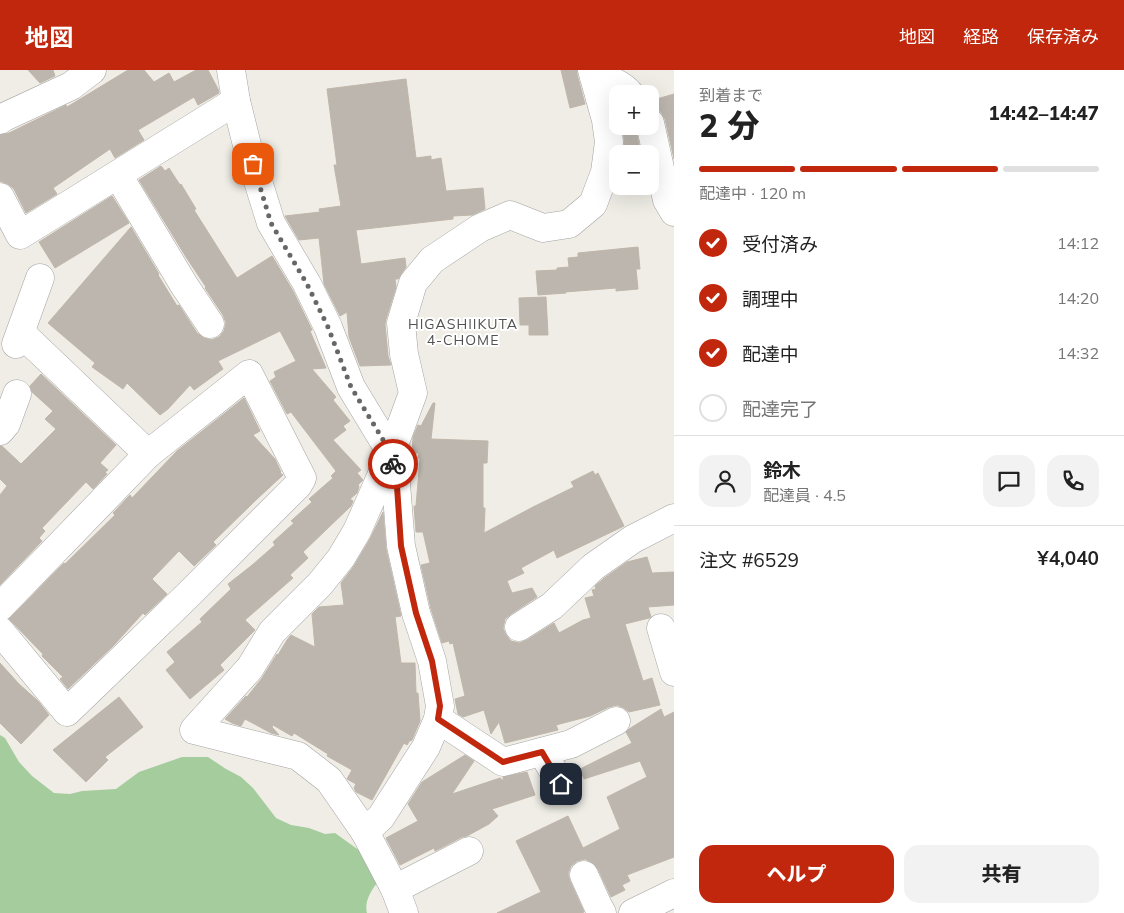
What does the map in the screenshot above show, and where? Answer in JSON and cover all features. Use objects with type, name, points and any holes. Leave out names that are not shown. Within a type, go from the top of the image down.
[{"type":"street","points":[[0,120],[71,86],[92,70]]},
{"type":"street","points":[[231,70],[248,149],[271,223],[307,284],[328,327],[351,387],[385,443],[396,471],[401,546],[416,613],[432,661],[440,706],[438,719],[426,746],[381,817],[366,832]]},
{"type":"street","points":[[593,73],[619,85]]},
{"type":"street","points":[[469,851],[400,901],[366,832],[329,780],[298,756],[194,730],[250,668],[272,632],[320,584],[341,558],[357,531],[390,456],[413,393],[404,354],[401,322],[413,283],[432,260],[480,228],[502,218],[510,215],[543,228],[569,224],[593,204],[605,172],[609,142],[606,120],[593,73]]},
{"type":"street","points":[[0,197],[22,239],[118,174],[236,100]]},
{"type":"street","points":[[653,135],[667,200],[674,212]]},
{"type":"street","points":[[118,174],[184,285],[210,324]]},
{"type":"street","points":[[40,278],[18,339],[148,454]]},
{"type":"street","points":[[0,607],[148,454],[248,374],[302,478],[298,485],[67,712],[0,631]]},
{"type":"street","points":[[0,431],[6,424],[17,394]]},
{"type":"street","points":[[519,627],[552,606],[601,561],[633,539],[674,518]]},
{"type":"street","points":[[661,628],[674,672]]},
{"type":"street","points":[[438,719],[503,762],[571,744],[616,721]]},
{"type":"street","points":[[542,752],[561,784]]},
{"type":"street","points":[[584,875],[602,913]]},
{"type":"street","points":[[633,913],[674,893]]},
{"type":"green space","points":[[0,735],[5,738],[19,762],[32,776],[54,793],[70,794],[82,791],[116,789],[139,772],[182,757],[208,757],[241,777],[253,788],[276,818],[291,825],[309,828],[325,834],[335,833],[360,851],[377,883],[367,901],[367,913],[0,913]]},
{"type":"building","points":[[28,70],[53,70],[55,76],[40,83]]},
{"type":"building","points":[[128,70],[144,70],[154,82],[169,73],[174,82],[196,70],[208,70],[219,93],[198,105],[194,97],[138,130],[144,140],[115,158],[110,149],[53,188],[57,194],[26,213],[14,189],[0,181],[0,135],[9,133],[66,105],[67,107]]},
{"type":"building","points":[[561,70],[577,70],[585,104],[570,108]]},
{"type":"building","points":[[406,79],[416,158],[431,156],[431,160],[441,158],[446,191],[483,188],[485,209],[472,215],[453,216],[453,219],[356,230],[361,264],[405,258],[406,267],[398,279],[395,279],[396,287],[385,324],[388,356],[391,365],[360,366],[349,337],[347,312],[340,316],[324,284],[319,238],[299,240],[285,216],[320,212],[319,209],[341,206],[334,165],[337,165],[327,89]]},
{"type":"building","points":[[674,94],[674,159],[665,119],[659,111],[659,98]]},
{"type":"building","points":[[624,135],[637,135],[639,145],[624,145]]},
{"type":"building","points":[[161,166],[165,171],[169,168],[181,184],[196,209],[194,210],[237,278],[272,256],[293,291],[312,330],[310,331],[326,368],[312,369],[336,397],[333,400],[350,421],[343,426],[346,430],[333,440],[361,470],[357,473],[363,480],[358,485],[357,493],[350,499],[353,501],[351,506],[303,552],[308,558],[290,575],[293,578],[245,620],[255,630],[220,665],[224,670],[190,699],[166,670],[175,662],[167,652],[202,622],[200,619],[231,589],[228,584],[275,545],[273,542],[294,523],[291,521],[312,502],[309,499],[333,478],[331,476],[336,471],[291,412],[287,414],[270,381],[276,377],[274,372],[296,361],[280,331],[218,361],[223,369],[194,390],[190,385],[160,415],[127,383],[123,389],[92,367],[95,363],[48,323],[131,227],[177,306],[179,305],[197,333],[211,340],[219,337],[224,331],[226,323],[223,315],[139,180]]},
{"type":"building","points":[[112,196],[129,223],[55,268],[39,242]]},
{"type":"building","points":[[638,247],[640,269],[636,269],[638,289],[616,291],[616,288],[538,295],[536,271],[557,270],[557,268],[569,267],[568,258],[578,257],[578,253]]},
{"type":"building","points":[[546,297],[548,335],[529,335],[529,325],[520,325],[519,298]]},
{"type":"building","points":[[41,374],[116,445],[100,463],[108,470],[105,472],[107,474],[93,489],[86,482],[42,528],[45,531],[39,538],[42,541],[0,585],[0,495],[7,486],[0,479],[0,446],[21,464],[56,429],[45,419],[53,411],[32,392],[30,386]]},
{"type":"building","points":[[244,398],[260,431],[253,435],[275,459],[280,473],[283,475],[213,542],[216,545],[194,566],[179,551],[152,579],[167,594],[145,615],[143,613],[114,645],[68,689],[60,679],[63,677],[9,619],[115,515],[113,513],[130,495],[132,498],[177,451]]},
{"type":"building","points":[[433,403],[435,403],[431,439],[488,441],[487,463],[483,463],[484,533],[574,487],[571,482],[593,471],[595,475],[598,473],[624,526],[557,558],[554,550],[521,568],[524,573],[507,581],[512,593],[532,588],[537,597],[505,619],[503,628],[511,641],[519,643],[527,640],[554,623],[559,633],[583,620],[591,618],[585,598],[594,596],[592,590],[596,589],[595,586],[627,562],[647,557],[652,573],[674,572],[674,605],[648,607],[651,617],[625,624],[643,681],[652,678],[660,705],[629,712],[617,705],[590,716],[556,725],[558,730],[505,743],[499,722],[491,734],[484,710],[463,717],[458,714],[455,699],[465,696],[453,643],[450,644],[449,641],[442,643],[431,609],[421,565],[430,563],[423,532],[416,532],[414,506],[416,506],[420,458],[418,458],[419,453],[415,453],[412,456],[413,437],[418,425],[421,426]]},
{"type":"building","points":[[383,512],[386,549],[401,616],[395,617],[401,663],[415,663],[416,693],[418,693],[420,721],[412,740],[407,745],[404,743],[372,800],[356,792],[354,788],[356,784],[347,779],[352,770],[327,756],[328,754],[294,733],[292,736],[273,725],[272,727],[279,735],[271,733],[245,719],[241,726],[225,719],[247,697],[262,678],[291,635],[315,647],[312,614],[319,607],[344,605],[341,583],[370,539]]},
{"type":"building","points":[[0,663],[38,701],[49,715],[21,744],[0,723]]},
{"type":"building","points":[[119,697],[143,727],[105,757],[108,760],[86,782],[53,750]]},
{"type":"building","points":[[661,709],[664,717],[674,712],[674,857],[627,875],[630,881],[622,885],[625,890],[611,897],[598,869],[593,863],[585,859],[577,861],[571,866],[568,874],[584,912],[582,913],[497,913],[541,892],[516,841],[568,816],[583,848],[620,829],[607,797],[647,777],[640,761],[584,779],[580,769],[632,743],[626,732]]},
{"type":"building","points":[[465,755],[474,761],[452,794],[500,778],[504,781],[503,777],[527,772],[535,795],[492,809],[498,816],[489,824],[435,851],[434,848],[400,865],[386,838],[418,821],[408,804],[422,782]]},
{"type":"way so far","points":[[253,164],[271,223],[307,284],[328,327],[351,387],[385,443],[393,464]]},
{"type":"district","name":"HIGASHIIKUTA 4-CHOME","points":[[463,332]]},
{"type":"route","points":[[393,464],[396,471],[401,546],[416,613],[432,661],[440,706],[438,719],[503,762],[542,752],[561,784]]}]
